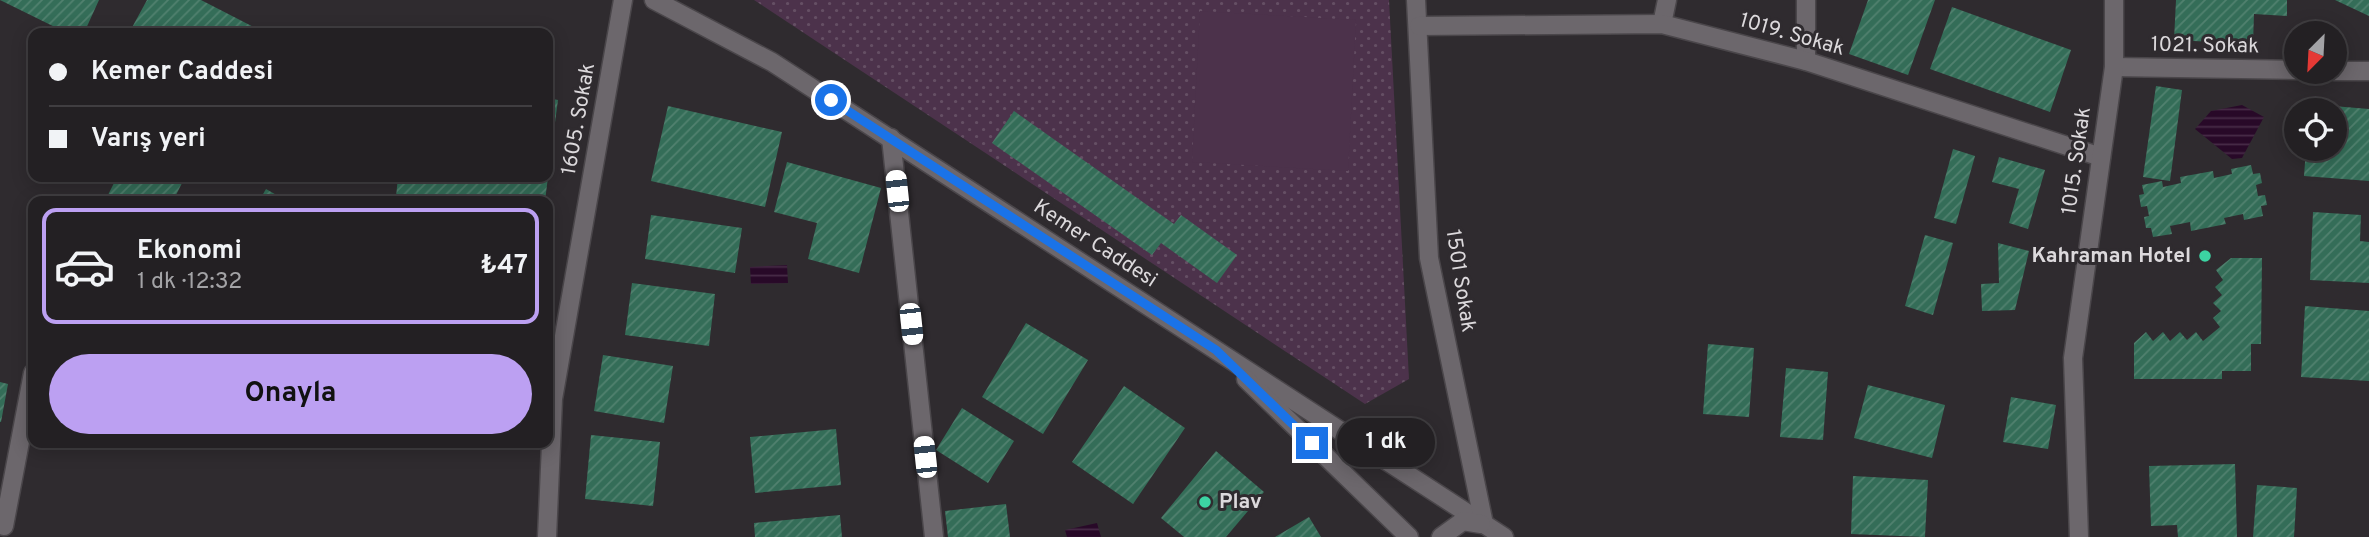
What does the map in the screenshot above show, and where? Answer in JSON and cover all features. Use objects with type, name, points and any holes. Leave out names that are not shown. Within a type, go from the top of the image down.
[{"type":"street","name":"1605. Sokak","points":[[553,383],[623,0]]},
{"type":"street","name":"Kemer Caddesi","points":[[654,0],[772,62],[1504,537]]},
{"type":"street","name":"1501 Sokak","points":[[1416,0],[1429,258],[1484,524]]},
{"type":"street","points":[[1662,24],[1667,0]]},
{"type":"street","points":[[1806,0],[1806,61]]},
{"type":"street","name":"1015. Sokak","points":[[2078,537],[2073,358],[2114,67],[2113,0]]},
{"type":"street","name":"1019. Sokak","points":[[1419,26],[1662,24],[1806,61],[2101,157]]},
{"type":"street","name":"1021. Sokak","points":[[2114,67],[2284,70]]},
{"type":"street","points":[[2347,71],[2369,71]]},
{"type":"street","points":[[891,138],[933,537]]},
{"type":"street","points":[[1216,350],[1409,537]]},
{"type":"street","points":[[5,529],[28,401]]},
{"type":"street","name":"1605. Sokak","points":[[547,537],[549,448]]},
{"type":"street","points":[[1441,537],[1463,521],[1484,524]]},
{"type":"shaded area","points":[[754,0],[1389,0],[1409,379],[1365,404]]},
{"type":"shaded area","points":[[1200,11],[1356,20],[1348,171],[1192,162]]},
{"type":"shaded area","points":[[2242,105],[2264,117],[2242,158],[2232,159],[2195,129],[2211,111]]},
{"type":"shaded area","points":[[787,265],[788,283],[751,284],[750,267]]},
{"type":"shaded area","points":[[1097,523],[1101,537],[1067,537],[1065,530]]},
{"type":"building","points":[[0,0],[99,0],[86,28],[57,28]]},
{"type":"building","points":[[147,0],[201,0],[255,28],[132,28]]},
{"type":"building","points":[[1868,0],[1935,0],[1908,75],[1849,54]]},
{"type":"building","points":[[2176,0],[2287,0],[2287,16],[2254,14],[2253,44],[2174,40]]},
{"type":"building","points":[[2335,0],[2369,0],[2369,16]]},
{"type":"building","points":[[1952,7],[2071,50],[2050,112],[1930,69]]},
{"type":"building","points":[[2156,86],[2182,90],[2170,181],[2143,177]]},
{"type":"building","points":[[553,99],[558,100],[553,138]]},
{"type":"building","points":[[668,106],[782,132],[765,207],[651,181]]},
{"type":"building","points":[[2347,107],[2369,109],[2369,181],[2304,176],[2305,161],[2347,161]]},
{"type":"building","points":[[1014,111],[1174,224],[1181,215],[1237,255],[1217,283],[1161,243],[1152,255],[992,143]]},
{"type":"building","points":[[1953,149],[1975,156],[1956,224],[1934,218]]},
{"type":"building","points":[[1999,157],[2045,170],[2028,229],[2009,223],[2019,189],[1992,182]]},
{"type":"building","points":[[787,162],[881,188],[859,273],[808,259],[817,223],[774,212]]},
{"type":"building","points":[[2251,165],[2253,174],[2260,173],[2262,183],[2256,185],[2258,196],[2265,195],[2267,205],[2261,206],[2263,216],[2244,220],[2243,214],[2224,218],[2226,224],[2191,231],[2190,222],[2170,226],[2172,234],[2153,237],[2151,228],[2146,228],[2144,217],[2149,216],[2147,206],[2141,207],[2139,195],[2144,194],[2142,185],[2162,181],[2163,187],[2181,183],[2180,177],[2213,171],[2214,178],[2232,174],[2231,169]]},
{"type":"building","points":[[114,182],[182,183],[176,196],[108,196]]},
{"type":"building","points":[[398,182],[547,182],[546,196],[396,196]]},
{"type":"building","points":[[266,189],[278,196],[262,196]]},
{"type":"building","points":[[2313,212],[2361,215],[2360,241],[2369,242],[2369,283],[2310,280]]},
{"type":"building","points":[[651,215],[742,228],[735,273],[645,259]]},
{"type":"building","points":[[1925,235],[1953,243],[1933,315],[1905,306]]},
{"type":"building","points":[[1998,243],[2029,251],[2015,310],[1982,311],[1981,284],[1999,283]]},
{"type":"building","points":[[2231,258],[2262,258],[2261,344],[2251,344],[2251,371],[2222,371],[2222,379],[2134,379],[2134,343],[2146,332],[2153,341],[2163,332],[2170,341],[2180,332],[2187,340],[2196,332],[2203,341],[2220,327],[2213,318],[2221,311],[2213,303],[2222,295],[2215,287],[2223,280],[2216,270]]},
{"type":"building","points":[[632,283],[715,294],[709,346],[625,335]]},
{"type":"building","points":[[2305,306],[2369,311],[2369,381],[2301,377]]},
{"type":"building","points":[[1026,323],[1088,360],[1043,434],[982,397]]},
{"type":"building","points":[[1708,344],[1754,348],[1749,417],[1703,414]]},
{"type":"building","points":[[603,355],[673,366],[664,423],[594,411]]},
{"type":"building","points":[[1786,368],[1828,372],[1823,440],[1780,437]]},
{"type":"building","points":[[0,382],[8,384],[1,422],[0,422]]},
{"type":"building","points":[[1868,385],[1945,405],[1932,458],[1854,438]]},
{"type":"building","points":[[1124,386],[1185,428],[1133,504],[1072,462]]},
{"type":"building","points":[[2011,397],[2056,405],[2048,449],[2003,442]]},
{"type":"building","points":[[962,408],[1014,441],[988,483],[936,450]]},
{"type":"building","points":[[836,429],[841,485],[755,493],[750,437]]},
{"type":"building","points":[[591,435],[660,442],[653,506],[585,499]]},
{"type":"building","points":[[1216,451],[1264,492],[1226,537],[1184,537],[1161,518]]},
{"type":"building","points":[[2235,464],[2237,537],[2178,537],[2177,525],[2151,526],[2149,466]]},
{"type":"building","points":[[1853,476],[1928,480],[1925,537],[1851,534]]},
{"type":"building","points":[[2257,485],[2297,488],[2294,537],[2253,537]]},
{"type":"building","points":[[1006,504],[1010,537],[948,537],[945,511]]},
{"type":"building","points":[[840,515],[842,537],[755,537],[754,523]]},
{"type":"building","points":[[1309,517],[1321,537],[1275,537]]},
{"type":"place","name":"Kahraman Hotel","points":[[2205,256]]},
{"type":"place","name":"Plav","points":[[1205,502]]},
{"type":"route","points":[[831,100],[1216,350],[1312,443]]}]
